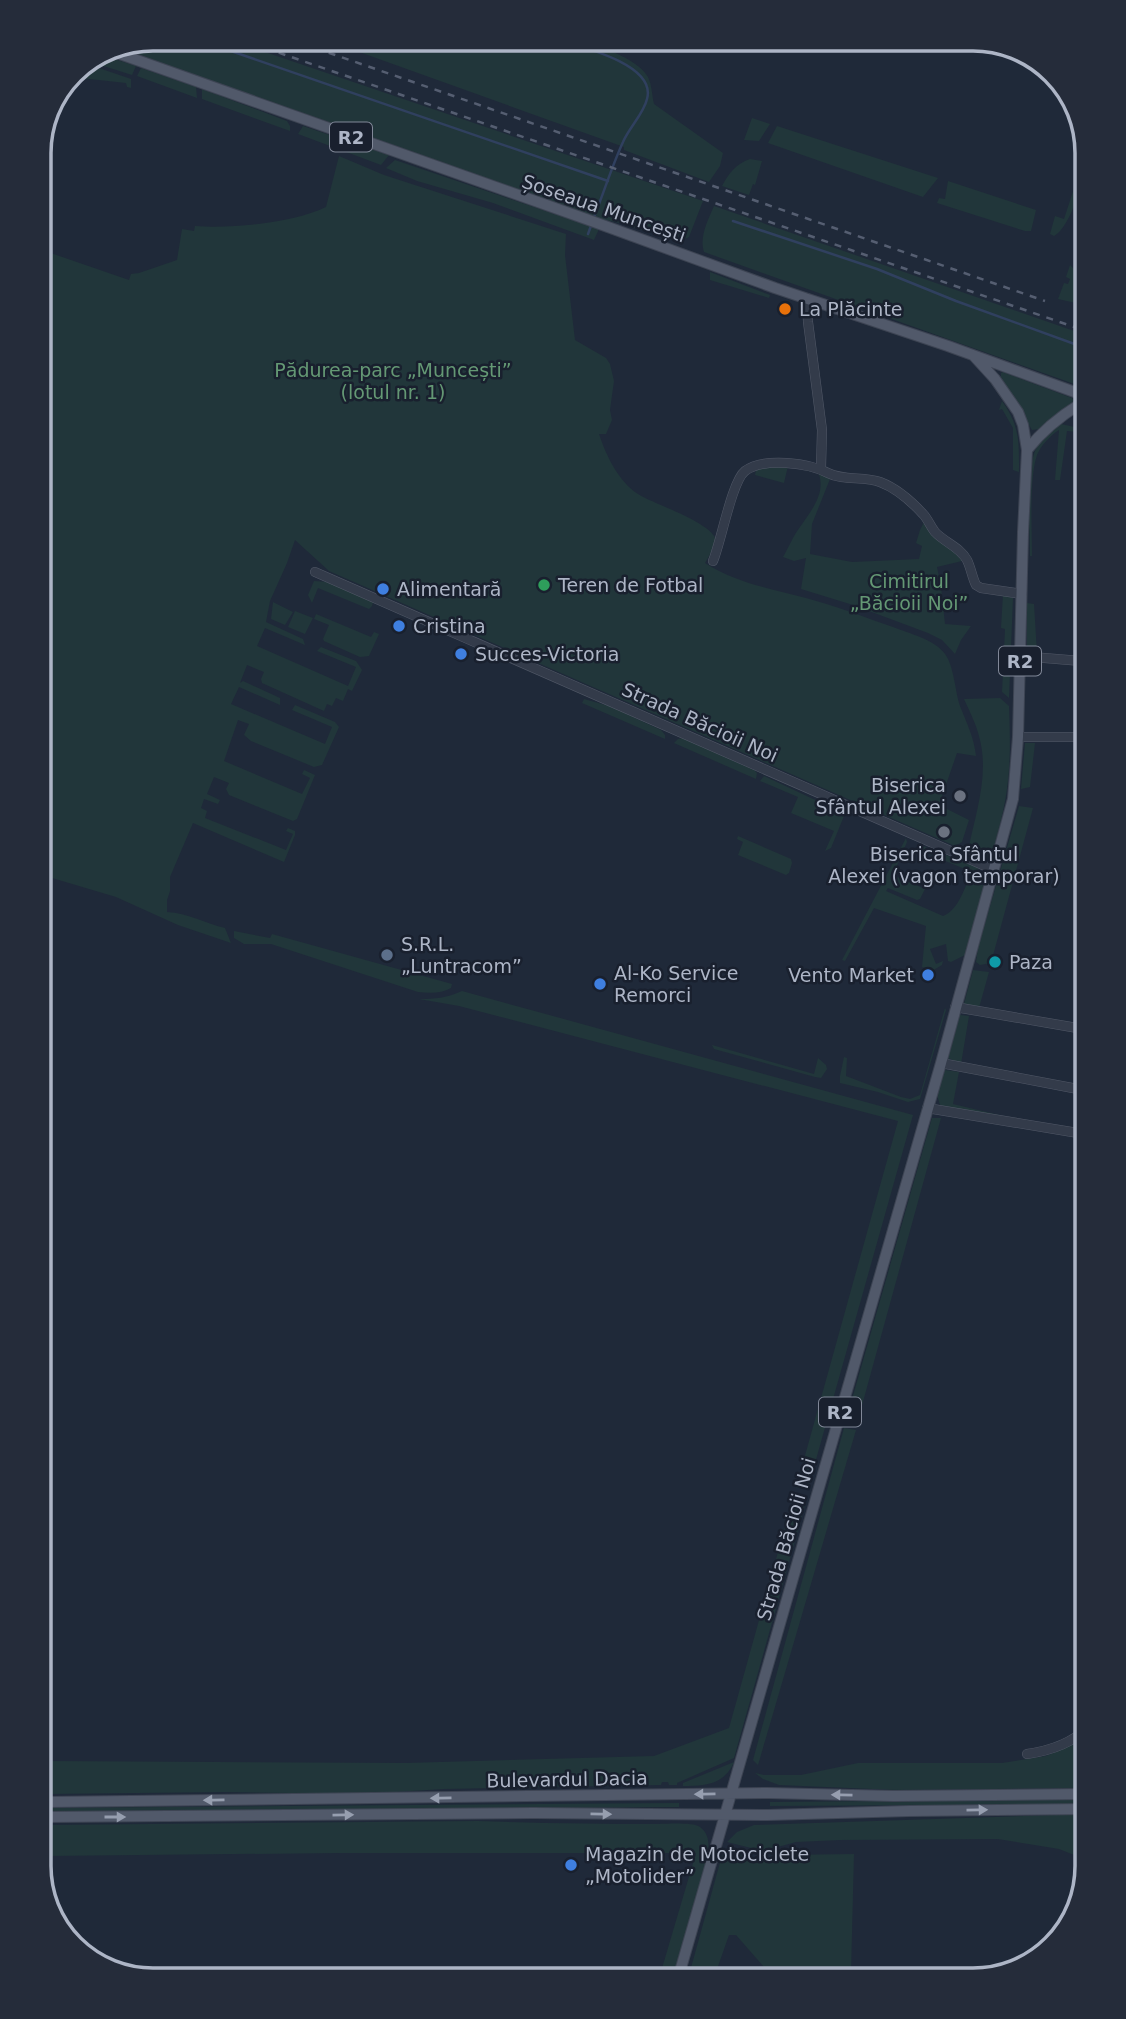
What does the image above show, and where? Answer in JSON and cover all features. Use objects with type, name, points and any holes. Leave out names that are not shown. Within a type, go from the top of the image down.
[{"type":"main road","name":"Șoseaua Muncești","points":[[125,56],[1075,392]]},
{"type":"main road","name":"Strada Băcioii Noi","points":[[681,1968],[941,1063],[1013,799],[1018,737],[1027,450],[1018,412],[995,379],[972,355]]},
{"type":"main road","points":[[1027,450],[1050,425],[1075,408]]},
{"type":"main road","name":"Bulevardul Dacia","points":[[51,1802],[730,1794],[1075,1794]]},
{"type":"main road","name":"Bulevardul Dacia","points":[[51,1817],[533,1813],[724,1815],[1075,1809]]},
{"type":"street","points":[[807,299],[822,430],[821,468]]},
{"type":"street","points":[[713,561],[737,484],[750,468],[775,463],[821,468],[828,473],[880,482],[924,515],[936,533],[963,555],[976,585],[1022,594]]},
{"type":"street","name":"Strada Băcioii Noi","points":[[314,572],[994,870]]},
{"type":"street","points":[[1020,656],[1075,661]]},
{"type":"street","points":[[1018,737],[1075,737]]},
{"type":"street","points":[[955,1007],[1075,1028]]},
{"type":"street","points":[[941,1063],[1075,1088]]},
{"type":"street","points":[[927,1108],[1075,1133]]},
{"type":"street","points":[[1027,1754],[1075,1737]]},
{"type":"green space","points":[[262,51],[703,201],[689,237],[679,242],[605,220],[134,53]]},
{"type":"green space","points":[[356,51],[609,51],[634,63],[648,77],[654,104],[723,153],[720,166],[709,182],[624,150],[624,147]]},
{"type":"green space","points":[[114,59],[136,66],[132,75],[101,65]]},
{"type":"green space","points":[[97,67],[131,79],[131,88],[127,87],[126,83],[84,78]]},
{"type":"green space","points":[[141,68],[196,87],[197,98],[137,76]]},
{"type":"green space","points":[[202,89],[287,121],[290,131],[202,99]]},
{"type":"green space","points":[[752,118],[770,124],[759,141],[744,140]]},
{"type":"green space","points":[[303,126],[389,155],[381,165],[298,134]]},
{"type":"green space","points":[[777,126],[938,178],[923,197],[768,143]]},
{"type":"green space","name":"Pădurea-parc „Muncești” (lotul nr. 1)","points":[[339,156],[384,175],[566,234],[565,255],[575,340],[606,358],[610,364],[614,381],[610,410],[612,420],[606,434],[599,434],[609,459],[624,482],[638,494],[695,521],[713,535],[717,542],[705,563],[717,570],[767,588],[828,604],[914,635],[935,644],[945,654],[976,756],[957,753],[939,805],[969,820],[962,842],[955,846],[329,571],[295,540],[270,601],[266,622],[303,639],[305,645],[265,628],[257,646],[348,686],[356,667],[317,651],[321,647],[356,661],[362,670],[352,691],[348,689],[343,701],[336,698],[332,706],[327,704],[324,711],[262,683],[264,672],[247,665],[240,683],[243,681],[280,698],[280,705],[239,687],[231,704],[325,744],[332,727],[292,710],[295,705],[335,722],[339,727],[322,765],[314,767],[251,741],[244,735],[249,724],[238,720],[224,761],[302,794],[310,778],[302,774],[304,770],[315,775],[297,819],[293,821],[229,795],[226,789],[229,783],[214,777],[207,794],[220,800],[218,804],[204,799],[201,808],[207,811],[205,818],[286,850],[293,834],[286,831],[288,828],[295,831],[284,862],[193,823],[170,877],[167,912],[225,928],[231,943],[178,925],[116,897],[51,878],[51,253],[129,280],[131,274],[177,260],[182,229],[194,231],[195,226],[262,224],[297,217],[326,207]]},
{"type":"green space","points":[[750,159],[762,161],[749,195],[722,186],[733,170]]},
{"type":"green space","points":[[395,160],[599,229],[594,240],[493,203],[417,181],[386,168]]},
{"type":"green space","points":[[948,181],[1036,210],[1031,231],[937,203],[939,198],[945,199]]},
{"type":"green space","points":[[1075,185],[1075,202],[1066,223],[1054,236],[1050,234],[1055,216],[1064,219]]},
{"type":"green space","points":[[714,206],[1075,331],[1075,384],[704,252],[703,235]]},
{"type":"green space","points":[[1070,265],[1075,270],[1075,303],[1058,299],[1064,283],[1068,284],[1070,279],[1066,277]]},
{"type":"green space","points":[[710,272],[770,295],[769,298],[710,280]]},
{"type":"green space","points":[[1003,372],[1074,401],[1039,429],[1032,430],[1001,377]]},
{"type":"green space","points":[[1002,401],[1012,418],[1017,435],[1019,472],[1013,470],[1013,428],[1002,409],[999,410]]},
{"type":"green space","points":[[1061,424],[1075,427],[1075,432],[1067,431],[1060,480],[1055,480],[1059,430],[1046,441],[1037,455],[1032,490],[1030,556],[1030,474],[1035,451],[1050,432]]},
{"type":"green space","points":[[788,466],[784,483],[755,475],[756,470],[764,467]]},
{"type":"green space","name":"Cimitirul „Băcioii Noi”","points":[[818,472],[830,479],[812,524],[810,554],[852,562],[919,559],[922,546],[916,543],[925,520],[962,561],[937,567],[945,624],[971,626],[955,654],[942,640],[928,633],[801,589],[806,558],[794,561],[783,557],[819,494],[821,487]]},
{"type":"green space","points":[[314,581],[329,582],[373,602],[372,606],[369,609],[318,588],[312,603],[308,595]]},
{"type":"green space","points":[[1003,594],[1013,598],[1009,698],[1002,692],[1005,629],[1001,628]]},
{"type":"green space","points":[[273,602],[293,612],[285,625],[271,619]]},
{"type":"green space","points":[[1027,603],[1034,604],[1037,653],[1027,652]]},
{"type":"green space","points":[[295,611],[313,618],[305,634],[288,627]]},
{"type":"green space","points":[[316,614],[371,637],[374,632],[379,634],[369,656],[360,657],[324,641],[329,625],[314,619]]},
{"type":"green space","points":[[1000,698],[1009,706],[1010,758],[1007,789],[992,854],[989,857],[977,857],[968,851],[980,796],[982,754],[977,730],[964,699]]},
{"type":"green space","points":[[584,699],[609,706],[661,730],[665,739],[582,703]]},
{"type":"green space","points":[[682,738],[754,770],[757,773],[756,779],[674,743]]},
{"type":"green space","points":[[1025,743],[1035,743],[1030,787],[1021,789]]},
{"type":"green space","points":[[764,776],[841,812],[844,816],[831,848],[825,851],[834,831],[791,813],[798,797],[760,781]]},
{"type":"green space","points":[[1019,806],[1033,808],[991,963],[980,965],[976,962],[978,948]]},
{"type":"green space","points":[[738,836],[791,859],[789,873],[786,875],[738,855],[743,842],[737,839]]},
{"type":"green space","points":[[906,838],[907,842],[893,875],[925,889],[917,900],[888,888],[886,891],[943,916],[953,909],[972,872],[919,850],[920,845],[977,867],[985,882],[965,955],[948,961],[946,944],[930,949],[936,964],[943,961],[942,965],[932,971],[922,967],[926,926],[874,908],[845,961],[842,960]]},
{"type":"green space","points":[[234,931],[270,938],[272,934],[452,984],[451,988],[431,993],[418,992],[271,944],[244,944],[234,938]]},
{"type":"green space","points":[[973,970],[989,972],[979,1008],[964,1004]]},
{"type":"green space","points":[[462,991],[913,1115],[808,1488],[796,1488],[898,1121],[459,1006],[419,999],[441,998]]},
{"type":"green space","points":[[945,1008],[920,1099],[908,1102],[840,1083],[844,1057],[847,1058],[846,1076],[901,1097],[910,1099],[920,1095]]},
{"type":"green space","points":[[960,1015],[969,1016],[961,1064],[948,1058]]},
{"type":"green space","points":[[712,1045],[814,1074],[818,1058],[827,1069],[821,1078],[815,1077],[714,1049]]},
{"type":"green space","points":[[945,1070],[959,1072],[953,1104],[999,1117],[940,1105],[937,1095]]},
{"type":"green space","points":[[932,1118],[941,1118],[858,1420],[847,1417]]},
{"type":"green space","points":[[844,1428],[856,1430],[758,1765],[753,1760]]},
{"type":"green space","points":[[793,1498],[807,1498],[734,1758],[677,1785],[662,1782],[661,1785],[444,1789],[363,1794],[51,1794],[51,1761],[406,1763],[654,1756],[729,1728]]},
{"type":"green space","points":[[1075,1743],[1075,1788],[896,1790],[779,1785],[755,1773],[801,1775],[858,1763],[1002,1763],[1046,1756]]},
{"type":"green space","points":[[734,1762],[725,1775],[713,1783],[683,1786],[683,1783]]},
{"type":"green space","points":[[1075,1799],[1075,1804],[770,1806],[770,1802]]},
{"type":"green space","points":[[679,1803],[679,1807],[51,1812],[51,1808]]},
{"type":"green space","points":[[1075,1814],[1075,1855],[1059,1849],[998,1839],[796,1842],[763,1851],[727,1842],[737,1832],[754,1825]]},
{"type":"green space","points":[[478,1821],[692,1824],[704,1831],[708,1848],[707,1862],[676,1968],[662,1968],[696,1853],[51,1856],[51,1825]]},
{"type":"green space","points":[[724,1848],[763,1860],[778,1855],[854,1854],[851,1968],[765,1968],[736,1935],[729,1935],[717,1968],[691,1968]]},
{"type":"waterway","points":[[231,51],[608,181]]},
{"type":"waterway","points":[[594,51],[629,66],[647,87],[645,104],[623,142],[594,217]]},
{"type":"waterway","points":[[733,221],[877,269],[1075,344]]},
{"type":"waterway","points":[[588,234],[592,223]]},
{"type":"railway","points":[[274,51],[1075,327]]},
{"type":"railway","points":[[324,51],[1045,301]]},
{"type":"place","name":"La Plăcinte","points":[[785,309]]},
{"type":"place","name":"Teren de Fotbal","points":[[544,585]]},
{"type":"place","name":"Alimentară","points":[[383,589]]},
{"type":"place","name":"Cristina","points":[[399,626]]},
{"type":"place","name":"Succes-Victoria","points":[[461,654]]},
{"type":"place","name":"Biserica Sfântul Alexei","points":[[960,796]]},
{"type":"place","name":"Biserica Sfântul Alexei (vagon temporar)","points":[[944,832]]},
{"type":"place","name":"S.R.L. „Luntracom”","points":[[387,955]]},
{"type":"place","name":"Paza","points":[[995,962]]},
{"type":"place","name":"Vento Market","points":[[928,975]]},
{"type":"place","name":"Al-Ko Service Remorci","points":[[600,984]]},
{"type":"place","name":"Magazin de Motociclete „Motolider”","points":[[571,1865]]}]
